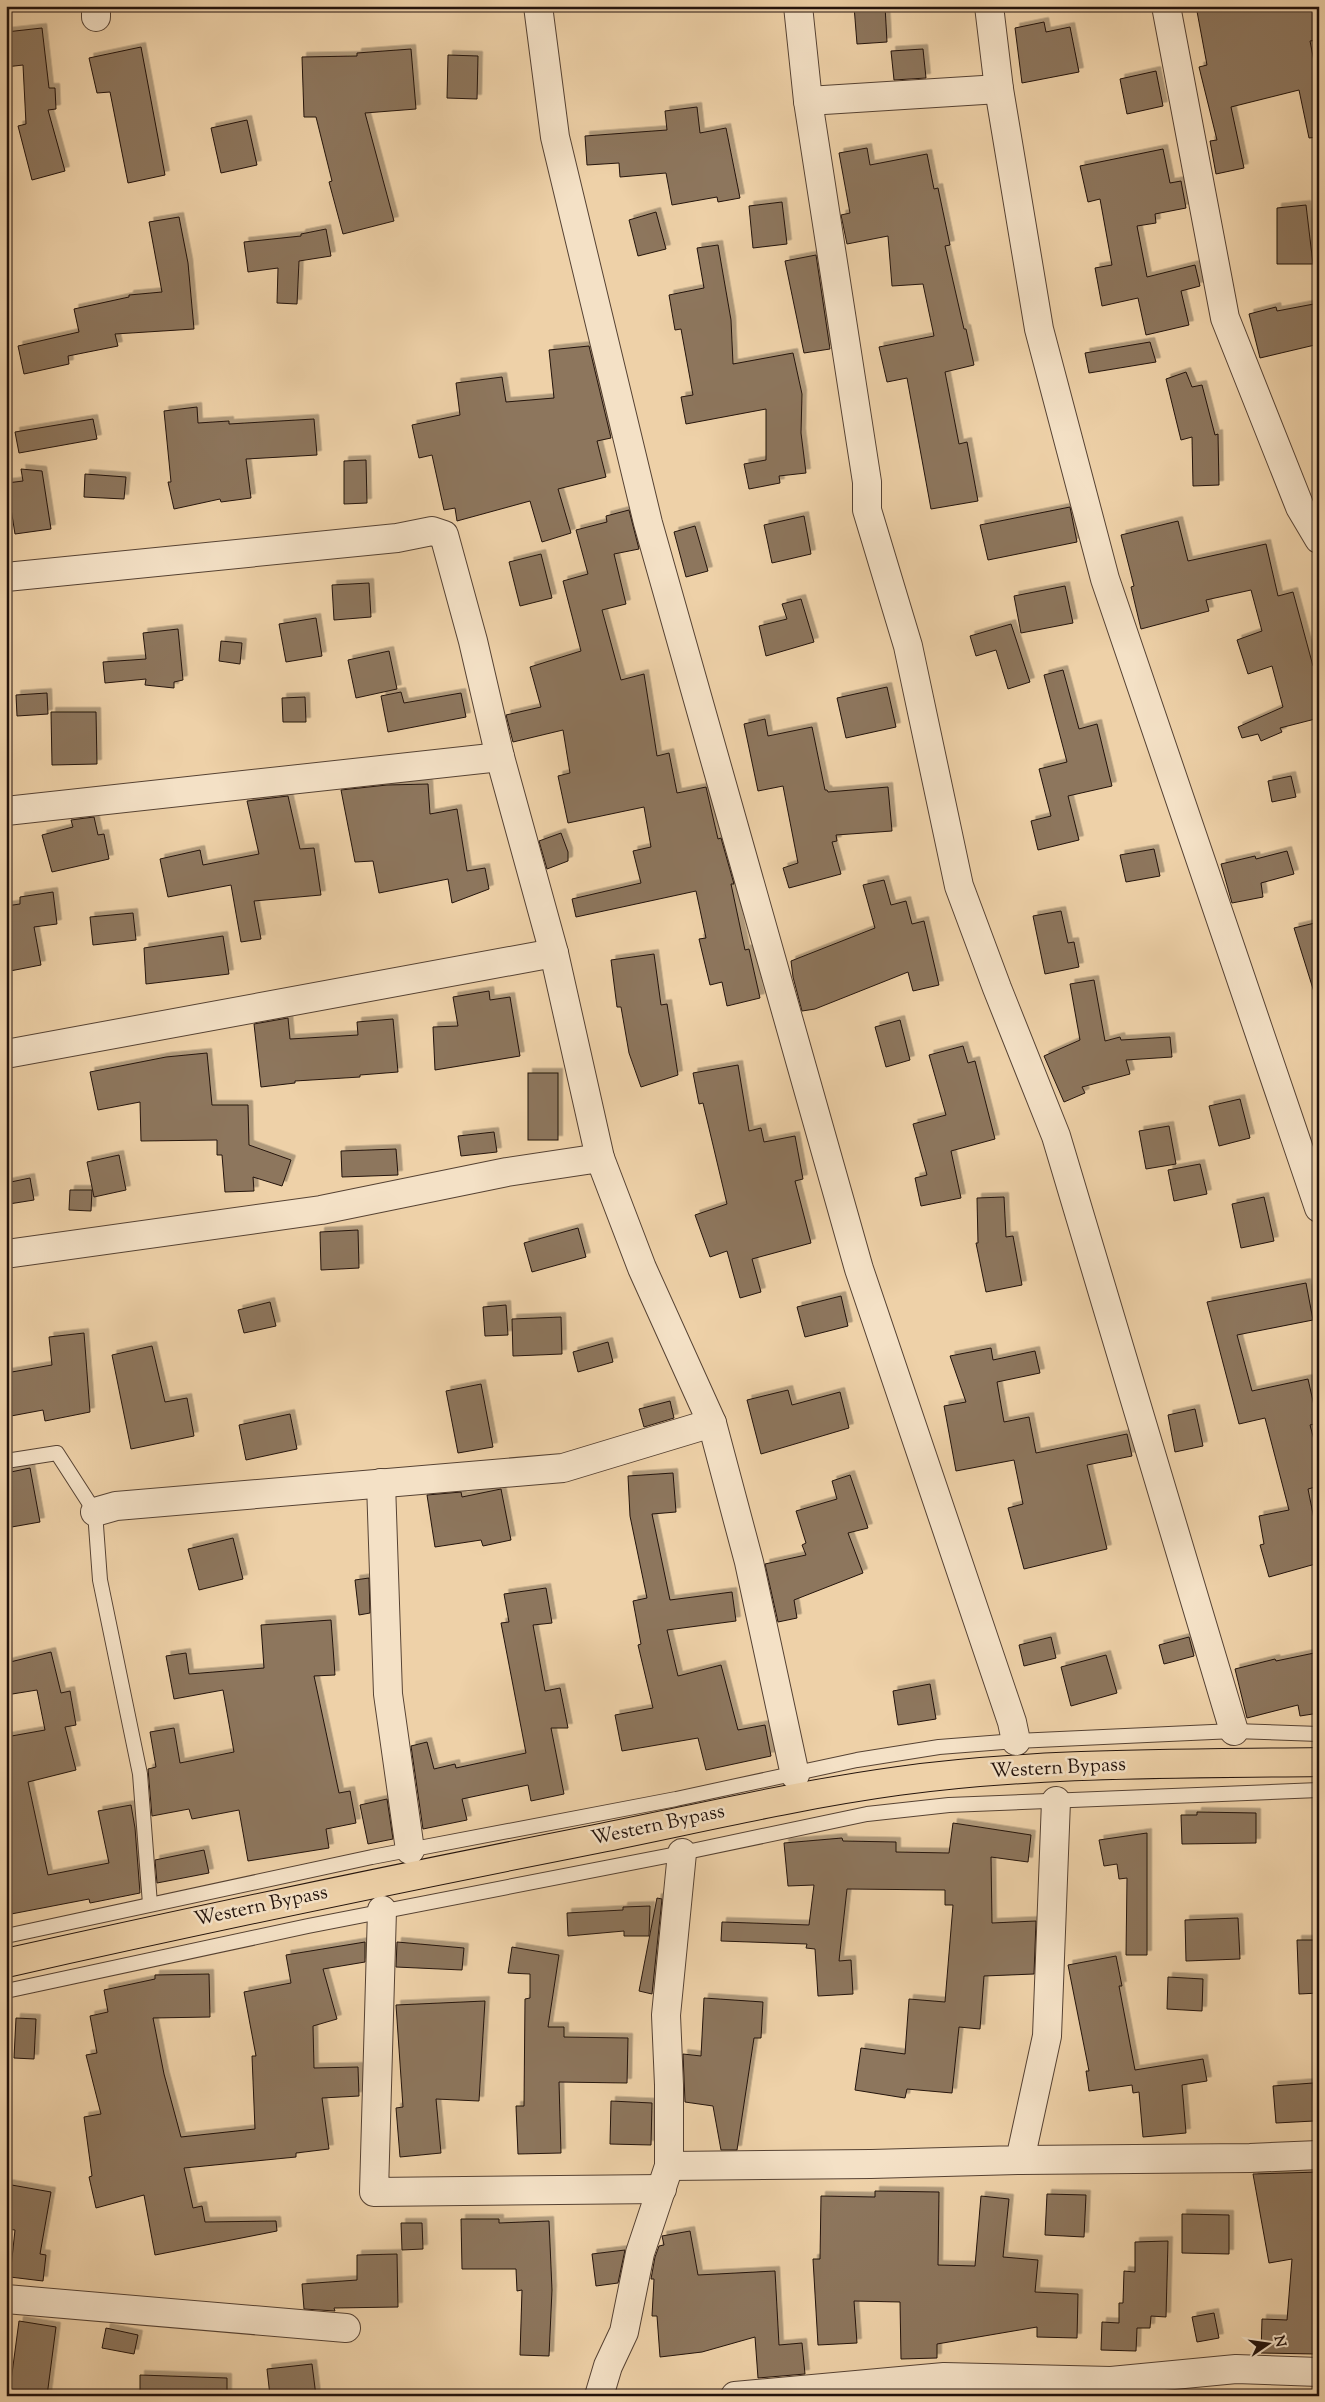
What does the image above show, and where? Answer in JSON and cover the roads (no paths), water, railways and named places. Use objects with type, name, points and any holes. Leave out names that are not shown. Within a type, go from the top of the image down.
[{"type":"main road","name":"Western Bypass","points":[[6,1963],[184,1923],[781,1800],[899,1780],[1016,1769],[1319,1762]]},
{"type":"street","points":[[538,6],[555,137],[648,523],[859,1269],[1012,1722],[1016,1741]]},
{"type":"street","points":[[798,6],[808,101],[867,482],[866,510],[908,646],[959,886],[1056,1136],[1234,1731]]},
{"type":"street","points":[[989,6],[999,89],[1039,329],[1105,579],[1319,1208]]},
{"type":"street","points":[[1166,6],[1225,318],[1300,507],[1319,539]]},
{"type":"street","points":[[808,101],[999,89]]},
{"type":"street","points":[[6,577],[397,538],[432,531],[444,536],[448,546],[454,578],[473,641],[500,757],[554,953],[600,1158],[642,1268],[712,1423],[749,1562],[795,1775]]},
{"type":"street","points":[[6,811],[500,757]]},
{"type":"street","points":[[6,1054],[554,953]]},
{"type":"street","points":[[6,1254],[320,1210],[507,1172],[600,1158]]},
{"type":"street","points":[[95,1512],[116,1506],[563,1468],[712,1423]]},
{"type":"street","points":[[381,1483],[388,1694],[410,1850]]},
{"type":"street","points":[[1020,2160],[1047,2036],[1056,1801]]},
{"type":"street","points":[[599,2396],[608,2366],[624,2332],[640,2253],[665,2178],[669,2085],[666,2015],[682,1853]]},
{"type":"street","points":[[382,1910],[374,2192],[665,2178],[871,2164],[1020,2160],[1250,2158],[1319,2155]]},
{"type":"street","points":[[6,2299],[346,2328]]},
{"type":"street","points":[[735,2396],[944,2377],[1111,2380],[1236,2369],[1319,2372]]},
{"type":"lane","points":[[6,1461],[57,1453],[95,1512],[100,1580],[140,1774],[150,1904]]},
{"type":"lane","points":[[6,1936],[410,1850],[795,1775],[857,1760],[939,1747],[1016,1741],[1234,1731],[1319,1734]]},
{"type":"lane","points":[[6,1991],[382,1910],[682,1853],[867,1814],[949,1805],[1319,1790]]}]
